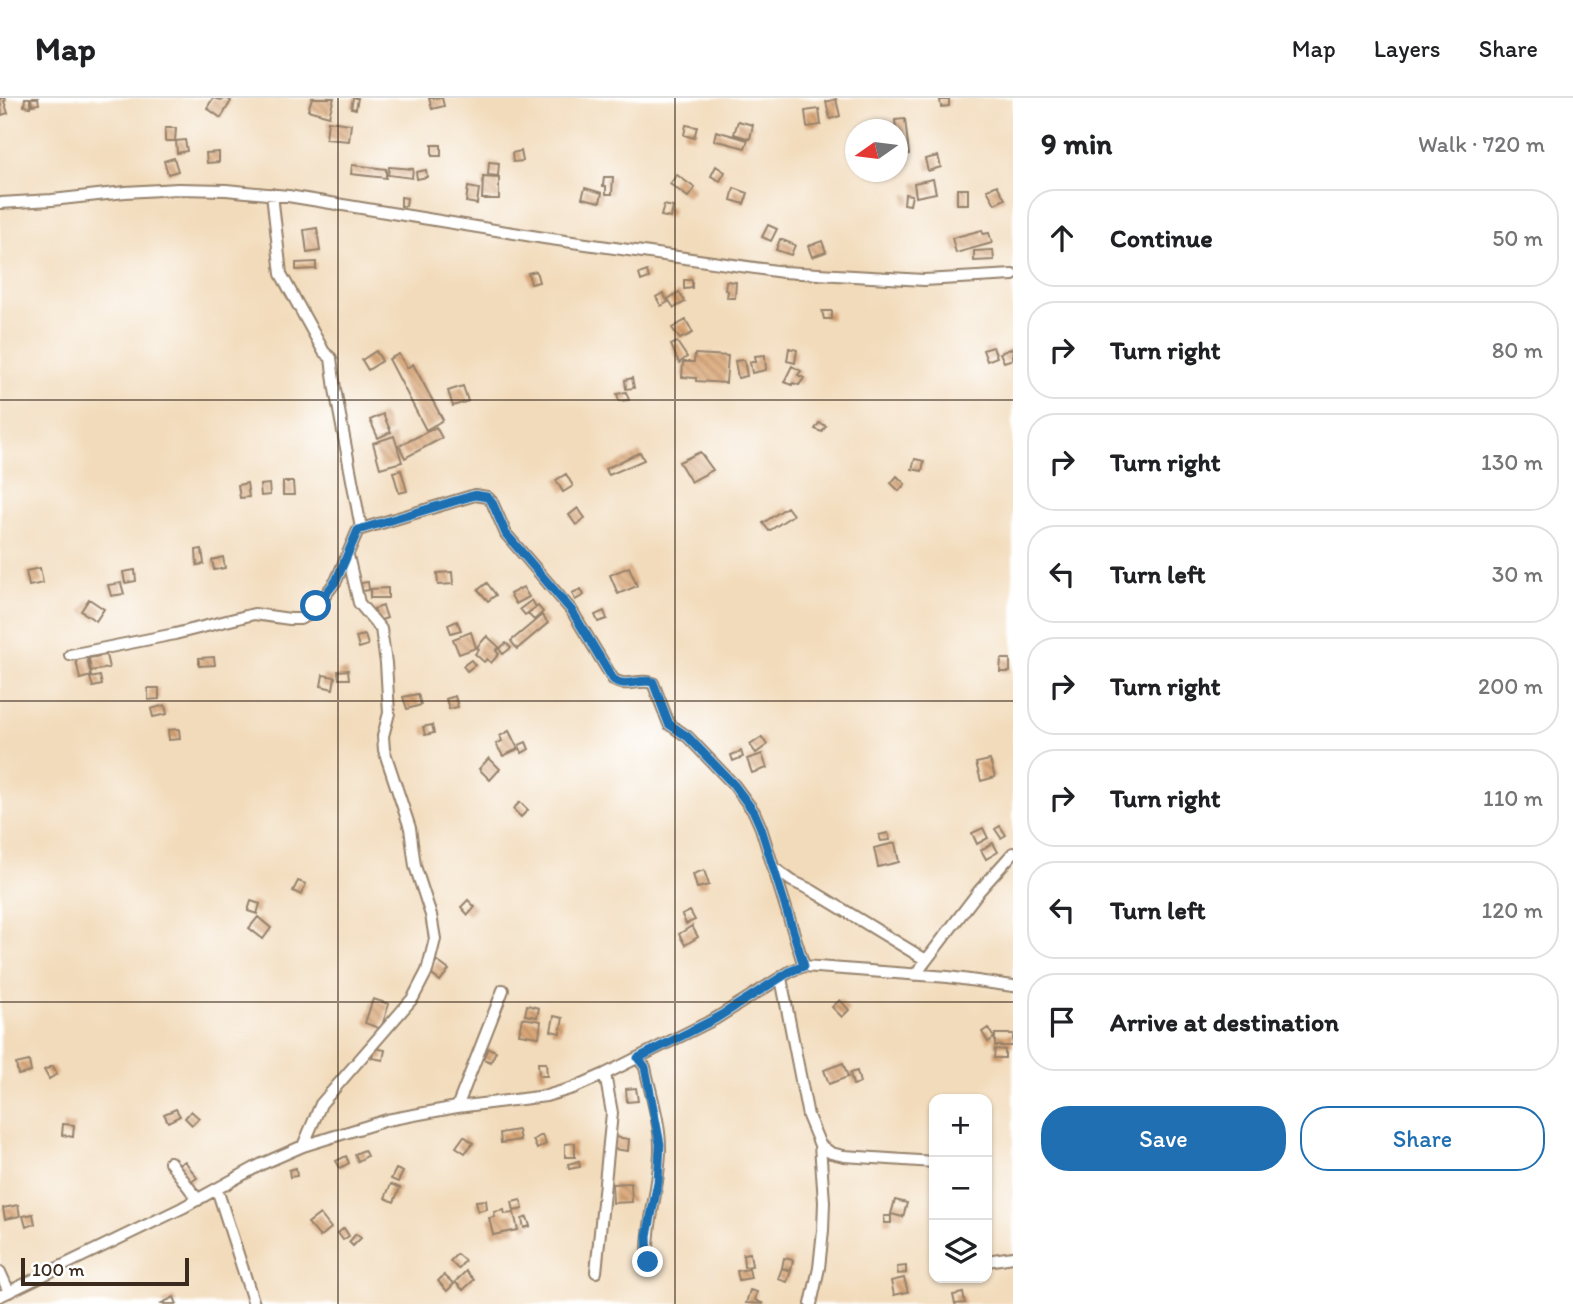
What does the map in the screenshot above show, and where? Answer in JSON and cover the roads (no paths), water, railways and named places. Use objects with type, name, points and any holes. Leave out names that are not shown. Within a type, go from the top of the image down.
[{"type":"street","points":[[0,203],[178,189],[272,194],[544,238],[783,272],[924,280],[1013,275]]},
{"type":"street","points":[[272,194],[281,274],[324,352],[331,358],[361,528]]},
{"type":"street","points":[[70,655],[175,634],[254,614],[290,620],[306,617],[336,581],[356,532],[361,528],[475,495],[487,497],[496,509],[506,534],[572,611],[613,679],[624,684],[653,682],[669,724],[688,737],[734,785],[754,812],[804,966]]},
{"type":"street","points":[[303,1146],[321,1104],[414,998],[427,971],[435,939],[431,915],[415,866],[410,828],[384,750],[383,736],[389,713],[381,629],[359,603],[348,556]]},
{"type":"street","points":[[915,975],[946,938],[979,891],[1013,853]]},
{"type":"street","points":[[774,868],[926,960]]},
{"type":"street","points":[[0,1272],[4,1294],[303,1146],[387,1120],[457,1107],[546,1096],[605,1074],[715,1019],[804,966],[1013,986]]},
{"type":"street","points":[[781,978],[808,1116],[820,1145],[823,1230],[819,1268],[811,1304]]},
{"type":"street","points":[[457,1107],[503,990]]},
{"type":"street","points":[[638,1058],[645,1067],[660,1144],[658,1182],[647,1236],[648,1262]]},
{"type":"street","points":[[596,1272],[612,1113],[605,1074]]},
{"type":"street","points":[[820,1145],[831,1153],[844,1156],[929,1162]]},
{"type":"street","points":[[170,1162],[198,1200]]},
{"type":"street","points":[[217,1189],[254,1304]]},
{"type":"street","points":[[992,1260],[1013,1257]]}]
